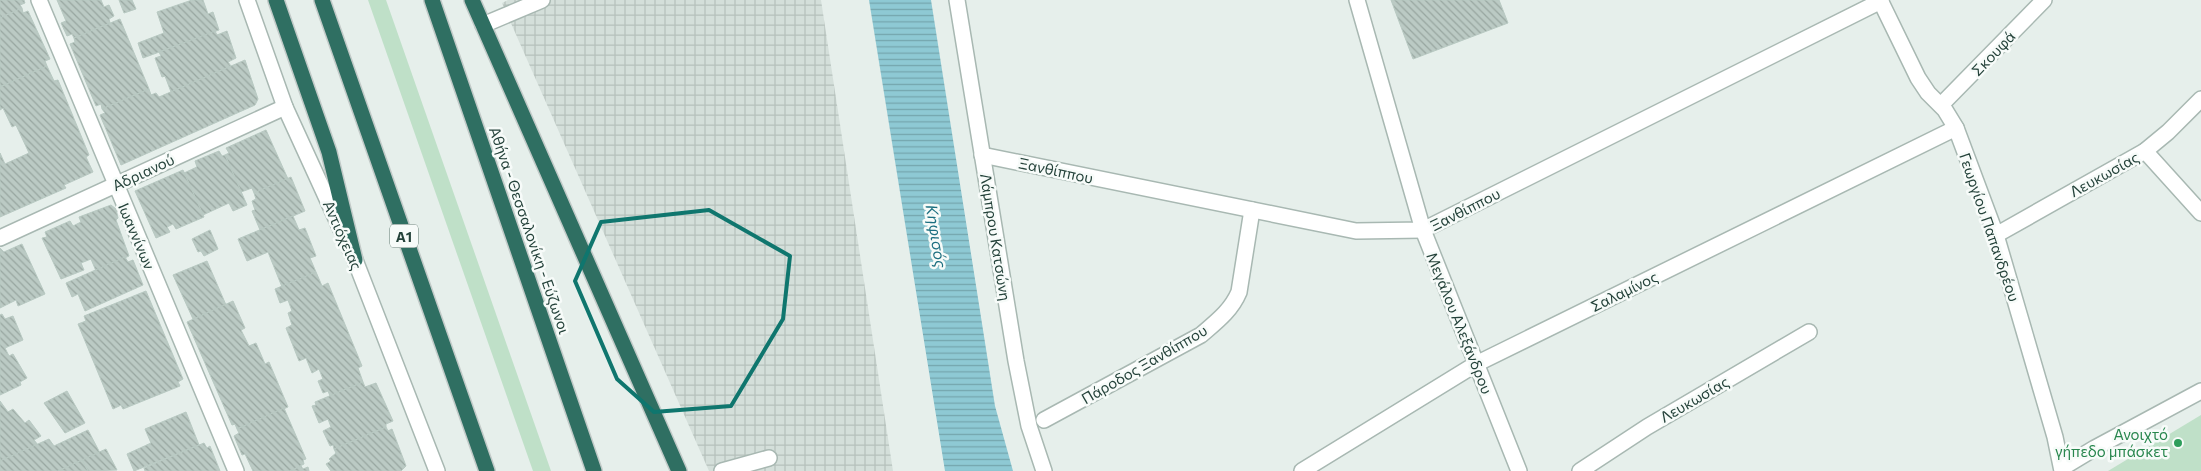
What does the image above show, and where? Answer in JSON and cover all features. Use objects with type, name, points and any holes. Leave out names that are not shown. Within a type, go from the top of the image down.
[{"type":"highway","points":[[276,0],[329,152],[355,260]]},
{"type":"highway","name":"Α1","points":[[322,0],[487,471]]},
{"type":"highway","name":"Αθήνα - Θεσσαλονίκη - Εύζωνοι","points":[[432,0],[594,471]]},
{"type":"highway","points":[[472,0],[678,471]]},
{"type":"street","name":"Ιωαννίνων","points":[[39,0],[236,471]]},
{"type":"street","name":"Αντιόχειας","points":[[247,0],[285,107],[355,260],[437,471]]},
{"type":"street","points":[[483,25],[542,0]]},
{"type":"street","name":"Λάμπρου Κατσώνη","points":[[956,0],[1027,417],[1044,471]]},
{"type":"street","name":"Μεγάλου Αλεξάνδρου","points":[[1357,0],[1423,230],[1519,471]]},
{"type":"street","name":"Ξανθίππου","points":[[982,155],[1356,231],[1423,230],[1881,0]]},
{"type":"street","name":"Γεωργίου Παπανδρέου","points":[[1881,0],[1918,78],[1928,93],[1942,106],[1956,128],[1996,235],[2055,437],[2060,470]]},
{"type":"street","name":"Σκουφά","points":[[1942,106],[2044,0]]},
{"type":"street","name":"Λευκωσίας","points":[[1996,235],[2145,151],[2168,132],[2201,99]]},
{"type":"street","name":"Αδριανού","points":[[0,238],[285,107]]},
{"type":"street","name":"Σαλαμίνος","points":[[1302,471],[1476,364],[1956,128]]},
{"type":"street","points":[[2145,151],[2201,213]]},
{"type":"street","name":"Πάροδος Ξανθίππου","points":[[1044,420],[1201,335],[1223,317],[1235,303],[1239,292],[1252,210]]},
{"type":"street","name":"Λευκωσίας","points":[[1580,471],[1635,434],[1809,332]]},
{"type":"street","points":[[2060,470],[2095,448],[2201,391]]},
{"type":"street","points":[[722,471],[769,458]]},
{"type":"highlighted area","points":[[709,210],[790,256],[783,319],[731,406],[654,412],[617,379],[575,281],[601,222]]},
{"type":"shaded area","points":[[508,0],[821,0],[893,471],[709,471],[502,3]]},
{"type":"green space","points":[[368,0],[386,0],[551,471],[533,471]]},
{"type":"green space","name":"Ανοιχτό γήπεδο μπάσκετ","points":[[2201,415],[2201,471],[2108,471]]},
{"type":"water","name":"Κηφισός","points":[[869,0],[931,0],[995,406],[1013,471],[945,471]]},
{"type":"building","points":[[0,0],[24,0],[25,3],[20,5],[22,8],[0,18]]},
{"type":"building","points":[[57,0],[101,0],[104,7],[109,5],[114,16],[109,19],[110,23],[74,38],[72,34],[67,36],[61,23],[66,21]]},
{"type":"building","points":[[119,0],[132,0],[136,9],[124,13]]},
{"type":"building","points":[[192,0],[203,0],[208,14],[213,12],[219,30],[143,58],[138,43],[164,33],[157,12]]},
{"type":"building","points":[[1391,0],[1499,0],[1508,23],[1413,59]]},
{"type":"building","points":[[22,8],[23,13],[28,11],[50,59],[45,61],[47,66],[0,87],[0,18]]},
{"type":"building","points":[[120,19],[149,89],[102,109],[101,104],[96,106],[70,44],[75,42],[74,38]]},
{"type":"building","points":[[215,31],[217,35],[227,31],[236,58],[228,62],[231,66],[171,92],[165,76],[162,77],[155,58],[161,56],[159,52]]},
{"type":"building","points":[[245,60],[258,99],[255,105],[121,165],[100,115],[105,113],[102,109],[149,89],[151,95],[156,93],[159,97]]},
{"type":"building","points":[[47,66],[54,81],[58,80],[89,155],[86,157],[93,172],[64,185],[66,188],[0,217],[0,153],[5,164],[29,153],[16,125],[12,127],[3,108],[0,110],[0,87]]},
{"type":"building","points":[[266,130],[288,179],[254,193],[252,188],[241,192],[225,155],[229,153],[226,148]]},
{"type":"building","points":[[219,151],[222,156],[225,155],[247,205],[233,211],[229,203],[203,215],[184,173],[197,167],[195,161]]},
{"type":"building","points":[[183,170],[204,217],[176,229],[173,224],[167,227],[170,232],[156,238],[135,191]]},
{"type":"building","points":[[291,177],[305,211],[260,230],[252,211],[255,210],[252,201],[256,199],[254,193]]},
{"type":"building","points":[[111,205],[116,209],[118,218],[116,220],[129,256],[96,271],[91,259],[81,263],[84,270],[61,279],[42,238],[47,237],[45,232],[70,221],[73,226],[81,222],[79,217]]},
{"type":"building","points":[[293,216],[299,230],[305,228],[316,256],[310,258],[316,272],[282,287],[268,252],[247,261],[238,239]]},
{"type":"building","points":[[210,230],[218,249],[204,256],[201,251],[198,252],[192,239]]},
{"type":"building","points":[[22,244],[45,294],[18,306],[16,300],[0,308],[0,248],[4,252]]},
{"type":"building","points":[[125,257],[128,262],[133,260],[143,285],[85,311],[78,294],[72,297],[66,283]]},
{"type":"building","points":[[207,261],[226,305],[193,319],[173,275]]},
{"type":"building","points":[[316,272],[322,286],[328,283],[362,366],[358,368],[363,382],[330,396],[328,391],[323,393],[318,381],[323,379],[319,369],[312,373],[306,358],[299,361],[286,328],[292,325],[288,313],[292,311],[288,300],[280,303],[275,289]]},
{"type":"building","points":[[146,291],[183,379],[178,382],[180,386],[123,409],[121,405],[113,409],[78,324],[86,321],[84,316]]},
{"type":"building","points":[[233,301],[245,328],[241,330],[249,346],[256,343],[265,364],[269,362],[288,407],[237,429],[235,424],[232,425],[187,322]]},
{"type":"building","points":[[2,314],[5,319],[13,316],[23,340],[5,348],[9,356],[13,354],[27,378],[20,382],[21,385],[0,395],[0,315]]},
{"type":"building","points":[[363,382],[365,387],[376,383],[393,421],[386,424],[386,427],[334,449],[333,445],[330,446],[323,431],[331,427],[328,419],[319,423],[312,406],[316,405],[315,402]]},
{"type":"building","points":[[67,391],[85,423],[65,433],[44,403]]},
{"type":"building","points":[[0,401],[8,412],[13,409],[25,423],[29,420],[41,436],[34,440],[38,445],[0,461]]},
{"type":"building","points":[[284,408],[306,459],[303,460],[304,464],[290,471],[253,471],[245,454],[242,455],[234,436],[239,433],[237,429]]},
{"type":"building","points":[[186,412],[199,445],[134,471],[127,454],[151,443],[145,429]]},
{"type":"building","points":[[386,427],[388,431],[392,429],[406,466],[401,471],[331,471],[326,464],[331,461],[329,459],[336,453],[334,449]]},
{"type":"building","points":[[88,430],[100,453],[58,471],[0,471],[0,461],[49,439],[54,446]]},
{"type":"building","points":[[204,443],[207,448],[210,446],[220,471],[145,471],[144,468]]},
{"type":"building","points":[[106,449],[117,470],[88,471],[82,460]]},
{"type":"building","points":[[82,460],[88,471],[58,471]]},
{"type":"building","points":[[301,466],[303,469],[308,467],[309,471],[290,471]]},
{"type":"place","name":"Ανοιχτό γήπεδο μπάσκετ","points":[[2178,443]]}]
